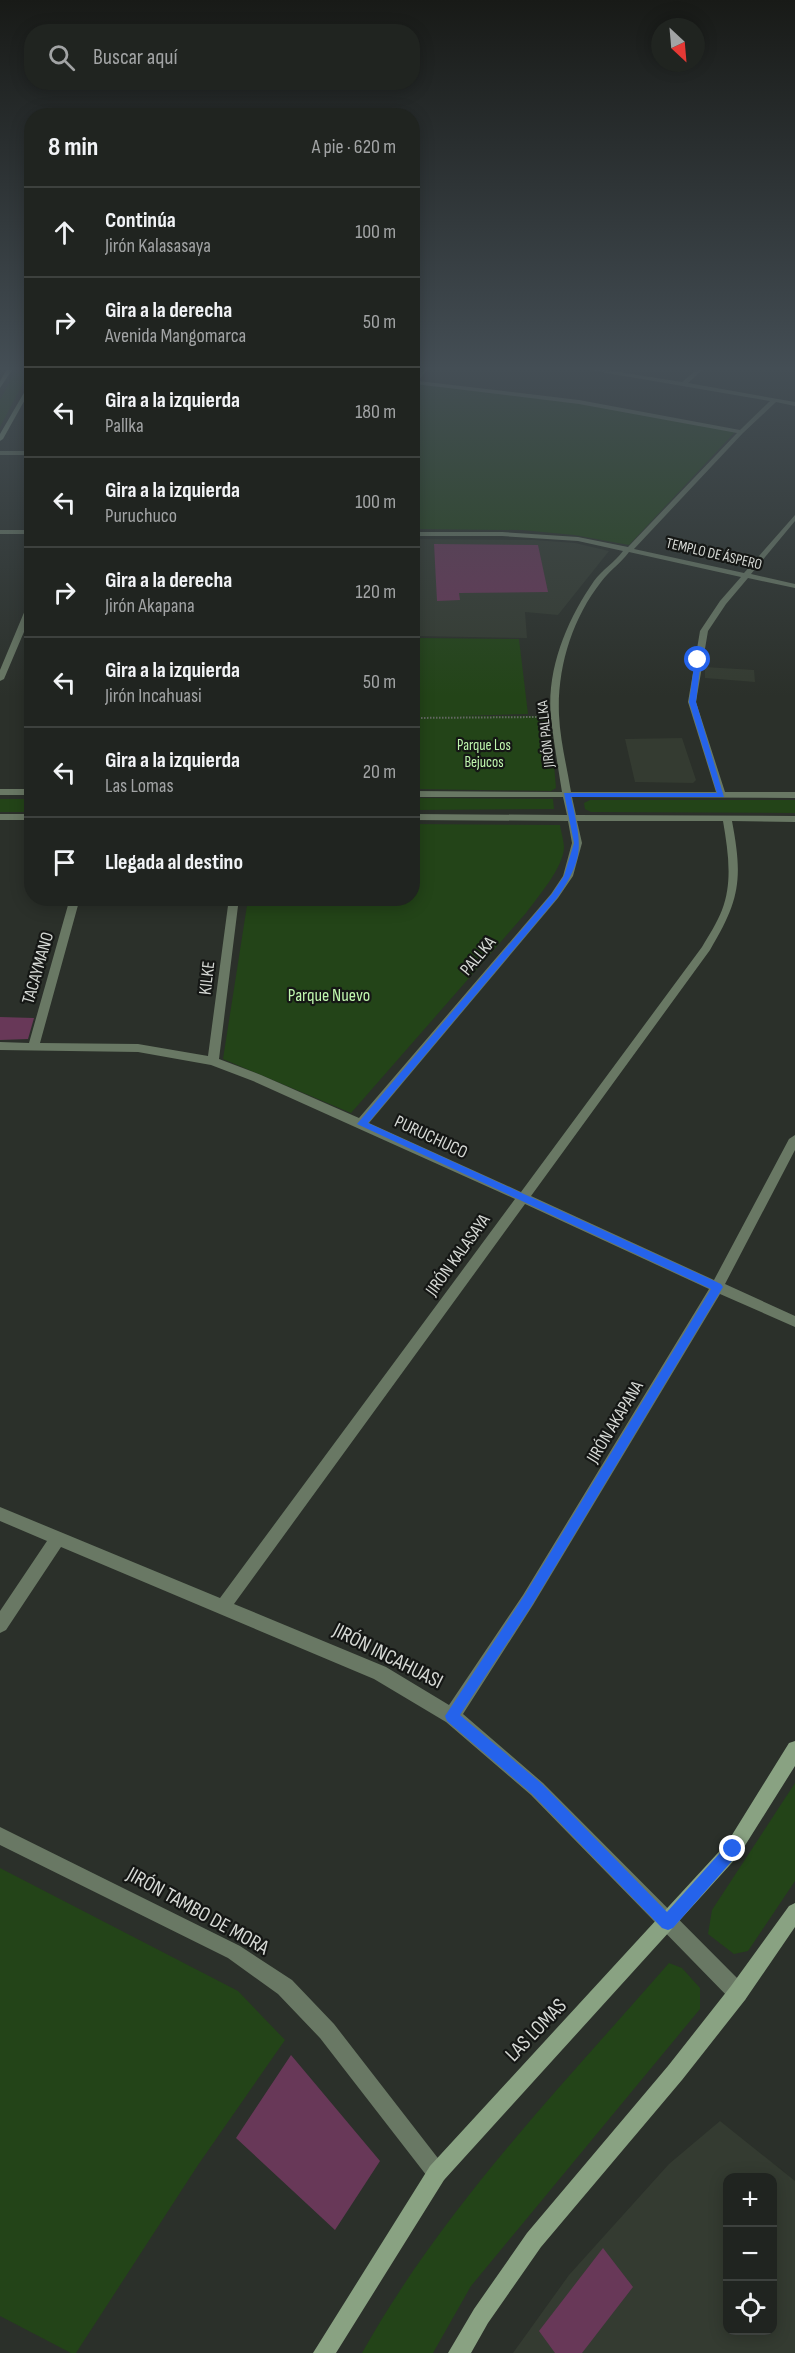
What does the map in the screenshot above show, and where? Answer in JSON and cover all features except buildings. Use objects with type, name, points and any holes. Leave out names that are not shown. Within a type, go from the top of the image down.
[{"type":"street","points":[[629,549],[698,477]]},
{"type":"street","points":[[721,795],[692,702],[704,631],[723,603],[795,517]]},
{"type":"street","points":[[0,532],[24,532]]},
{"type":"street","name":"TEMPLO DE ÁSPERO","points":[[420,534],[542,535],[629,549],[795,586]]},
{"type":"street","name":"JIRÓN PALLKA","points":[[567,795],[555,717],[555,688],[565,643],[578,611],[600,579],[629,549]]},
{"type":"street","points":[[0,679],[24,622]]},
{"type":"street","points":[[0,792],[24,792]]},
{"type":"street","points":[[420,794],[795,795]]},
{"type":"street","name":"PALLKA","points":[[361,1124],[555,896],[568,876],[577,843],[567,795]]},
{"type":"street","points":[[0,817],[24,817]]},
{"type":"street","points":[[420,817],[795,819]]},
{"type":"street","name":"JIRÓN KALASAYA","points":[[223,1606],[706,948],[728,906],[733,886],[734,864],[727,819]]},
{"type":"street","name":"TACAYMANO","points":[[33,1047],[73,906]]},
{"type":"street","name":"KILKE","points":[[213,1061],[233,906]]},
{"type":"street","name":"PURUCHUCO","points":[[0,1046],[138,1048],[213,1061],[361,1124],[795,1322]]},
{"type":"street","name":"JIRÓN AKAPANA","points":[[452,1716],[528,1600],[717,1287],[795,1139]]},
{"type":"street","name":"JIRÓN INCAHUASI","points":[[0,1514],[380,1672],[452,1716],[537,1789],[738,1994]]},
{"type":"street","points":[[0,1626],[58,1538]]},
{"type":"street","name":"LAS LOMAS","points":[[324,2353],[437,2173],[668,1923],[733,1849],[795,1749]]},
{"type":"street","name":"JIRÓN TAMBO DE MORA","points":[[0,1836],[234,1952],[285,1987],[327,2031],[437,2173]]},
{"type":"street","points":[[459,2353],[481,2316],[534,2240],[675,2073],[738,1994],[795,1912]]},
{"type":"path","points":[[420,718],[555,717]]},
{"type":"shaded area","points":[[420,539],[535,540],[575,543],[609,551],[558,615],[525,612],[527,638],[420,636]]},
{"type":"shaded area","points":[[705,667],[754,670],[755,682],[705,678]]},
{"type":"shaded area","points":[[682,738],[696,780],[693,783],[635,782],[625,739]]},
{"type":"shaded area","points":[[720,2121],[795,2181],[795,2353],[513,2353],[569,2275],[669,2164]]},
{"type":"green space","points":[[420,477],[693,477],[629,545],[574,535],[522,530],[420,529]]},
{"type":"green space","name":"Parque Los Bejucos","points":[[420,638],[519,639],[528,714],[457,716],[550,716],[556,788],[551,791],[420,789]]},
{"type":"green space","points":[[420,798],[553,799],[554,809],[420,810]]},
{"type":"green space","points":[[0,799],[24,799],[24,812],[0,812]]},
{"type":"green space","points":[[590,800],[795,800],[795,813],[591,812],[585,809],[584,803]]},
{"type":"green space","name":"Parque Nuevo","points":[[420,824],[560,825],[564,845],[563,856],[549,882],[526,913],[351,1113],[223,1059],[247,906],[420,906]]},
{"type":"green space","points":[[795,1783],[795,1881],[748,1951],[734,1954],[708,1934],[712,1910]]},
{"type":"green space","points":[[0,1868],[238,1991],[285,2040],[198,2165],[76,2353],[71,2353],[0,2316]]},
{"type":"green space","points":[[669,1963],[682,1968],[700,1988],[700,2009],[471,2286],[433,2353],[362,2353],[429,2248],[466,2199],[505,2150]]},
{"type":"route","points":[[698,660],[692,702],[721,795],[567,795],[577,843],[568,876],[555,896],[361,1124],[717,1287],[528,1600],[452,1716],[537,1789],[668,1923],[733,1849]]}]
